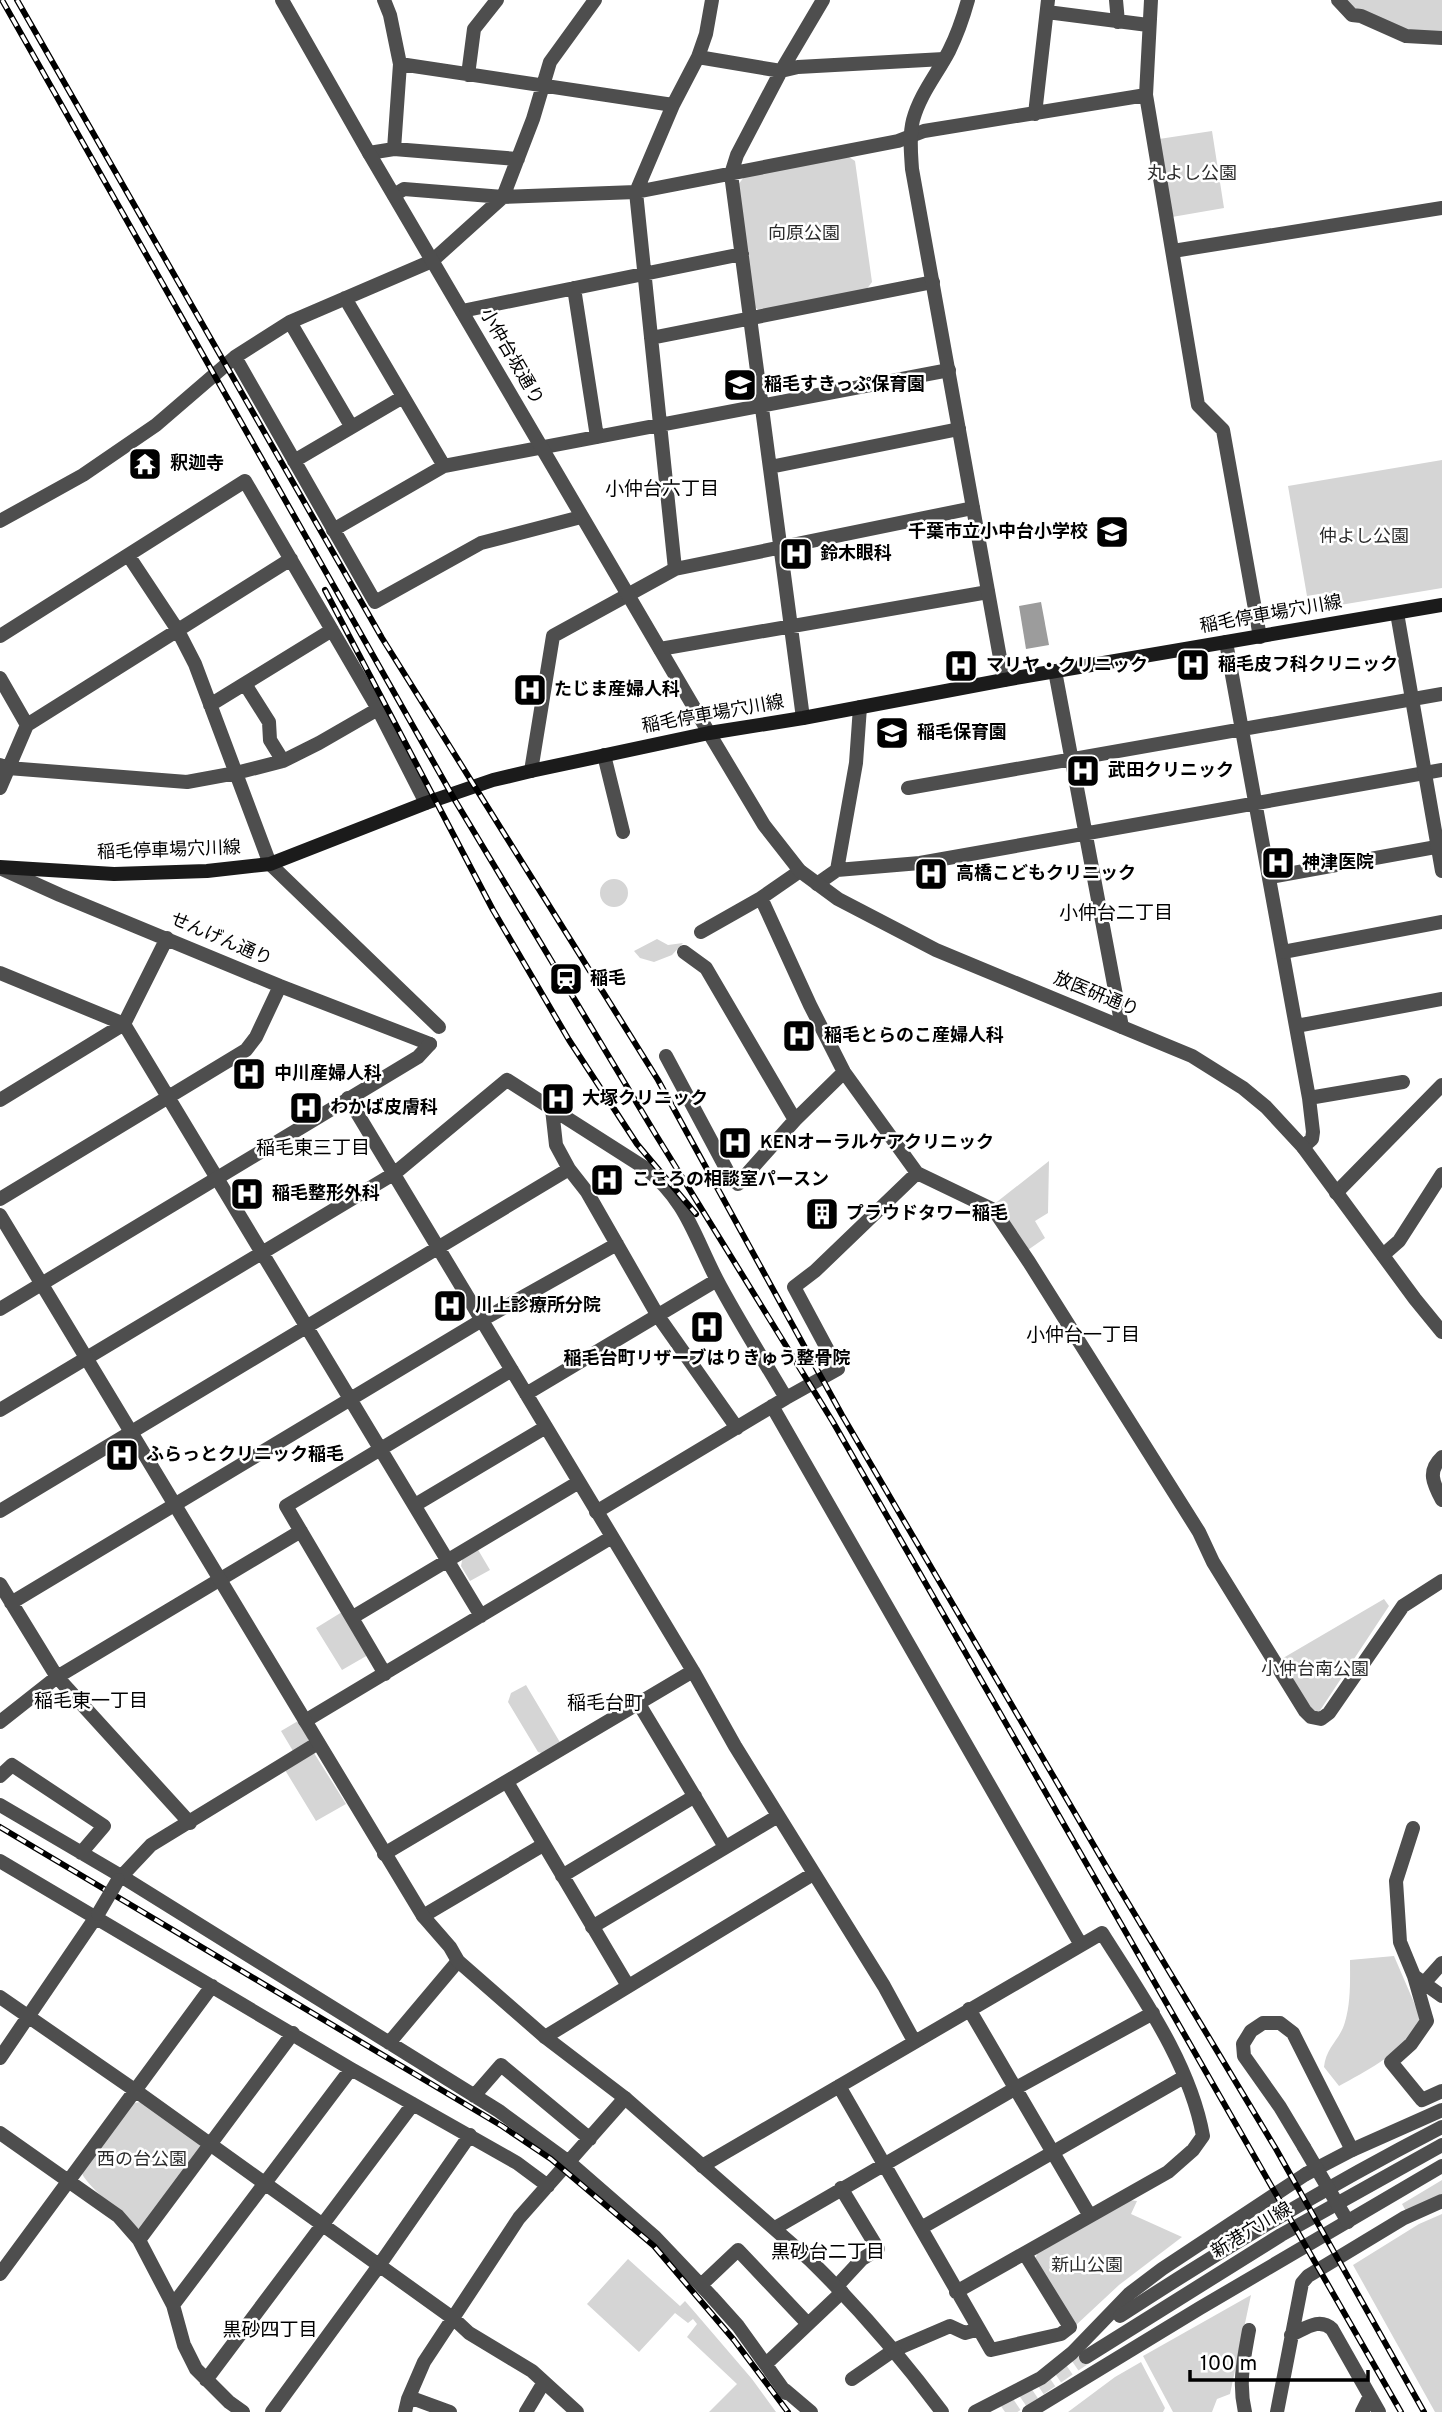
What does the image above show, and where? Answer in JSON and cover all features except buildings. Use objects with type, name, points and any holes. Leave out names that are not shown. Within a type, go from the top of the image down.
[{"type":"main road","name":"稲毛停車場穴川線","points":[[0,867],[114,874],[207,871],[270,864],[426,803],[493,780],[531,771],[709,733],[1442,605]]},
{"type":"street","name":"小仲台坂通り","points":[[282,0],[709,733]]},
{"type":"street","points":[[384,0],[390,15],[400,64],[394,149]]},
{"type":"street","points":[[468,75],[474,29],[497,0]]},
{"type":"street","points":[[0,521],[83,475],[145,432],[235,357],[290,322],[432,261],[503,197],[533,119],[550,62],[595,0]]},
{"type":"street","points":[[675,569],[636,192],[673,105],[698,57],[706,34],[712,0]]},
{"type":"street","points":[[803,718],[731,174],[737,155],[822,0]]},
{"type":"street","points":[[968,0],[963,19],[944,59],[922,95],[914,119],[911,135],[912,169],[1004,680]]},
{"type":"street","points":[[1116,0],[1118,22]]},
{"type":"street","points":[[1151,0],[1146,95],[1198,405],[1223,430],[1259,637]]},
{"type":"street","points":[[1338,0],[1352,15],[1361,16],[1406,36],[1442,38]]},
{"type":"street","points":[[1035,114],[1047,6],[1118,22],[1148,25]]},
{"type":"street","points":[[698,57],[781,71],[798,67],[944,59]]},
{"type":"street","points":[[400,64],[673,105]]},
{"type":"street","points":[[394,195],[404,189],[503,197],[636,192],[898,141],[911,135],[1146,95]]},
{"type":"street","points":[[369,153],[394,149],[518,159]]},
{"type":"street","points":[[1173,251],[1442,208]]},
{"type":"street","points":[[462,311],[742,254]]},
{"type":"street","points":[[651,338],[933,282]]},
{"type":"street","points":[[574,288],[597,437]]},
{"type":"street","points":[[345,298],[443,466]]},
{"type":"street","points":[[290,322],[351,426]]},
{"type":"street","points":[[235,357],[375,602],[481,543],[581,516]]},
{"type":"street","points":[[333,530],[443,466],[949,370]]},
{"type":"street","points":[[294,461],[403,397]]},
{"type":"street","points":[[770,467],[959,429]]},
{"type":"street","points":[[0,636],[245,481],[378,709],[426,803]]},
{"type":"street","points":[[531,771],[553,636],[675,569],[973,508]]},
{"type":"street","points":[[128,555],[177,629],[195,664],[270,864],[439,1027]]},
{"type":"street","points":[[0,788],[4,767],[27,726],[291,559]]},
{"type":"street","points":[[660,649],[988,592]]},
{"type":"street","points":[[1397,613],[1440,847],[1442,871]]},
{"type":"street","points":[[210,705],[332,631]]},
{"type":"street","points":[[1226,642],[1309,1098],[1313,1132],[1312,1139],[1303,1147]]},
{"type":"street","points":[[1055,671],[1122,1027]]},
{"type":"street","points":[[0,678],[27,726]]},
{"type":"street","points":[[245,684],[269,722],[270,740],[283,761]]},
{"type":"street","points":[[908,788],[1442,694]]},
{"type":"street","points":[[837,870],[856,762],[860,707]]},
{"type":"street","points":[[4,767],[187,782],[283,761],[378,709]]},
{"type":"street","name":"放医研通り","points":[[709,733],[764,825],[800,871],[838,899],[936,950],[1192,1056],[1243,1088],[1286,1126],[1442,1332]]},
{"type":"street","points":[[604,755],[623,832]]},
{"type":"street","points":[[817,884],[837,870],[920,863],[1442,770]]},
{"type":"street","points":[[1270,877],[1440,847]]},
{"type":"street","name":"せんげん通り","points":[[0,867],[60,895],[281,986],[430,1044],[418,1057],[348,1098]]},
{"type":"street","points":[[701,932],[761,898],[800,871]]},
{"type":"street","points":[[761,898],[844,1072],[917,1173],[994,1210],[1199,1532],[1213,1562],[1311,1717],[1321,1719],[1329,1713],[1403,1606],[1442,1581]]},
{"type":"street","points":[[1283,952],[1442,922]]},
{"type":"street","points":[[0,1100],[124,1024],[167,938]]},
{"type":"street","points":[[684,952],[706,968],[795,1120]]},
{"type":"street","points":[[0,973],[124,1024],[481,1616]]},
{"type":"street","points":[[0,1199],[246,1050],[256,1037],[281,986]]},
{"type":"street","points":[[1296,1026],[1442,999]]},
{"type":"street","points":[[666,1056],[729,1174],[738,1184],[795,1120],[844,1072]]},
{"type":"street","points":[[0,1410],[395,1173],[507,1080],[661,1181],[691,1221],[717,1280],[786,1398]]},
{"type":"street","points":[[1309,1098],[1403,1082]]},
{"type":"street","points":[[1336,1193],[1442,1085]]},
{"type":"street","points":[[0,1309],[348,1098],[813,1874],[884,1986],[914,2041]]},
{"type":"street","points":[[552,1109],[556,1145],[569,1169],[587,1192],[658,1316],[737,1428]]},
{"type":"street","points":[[0,1511],[569,1169]]},
{"type":"street","points":[[596,1511],[838,1369],[794,1287],[816,1271],[917,1173]]},
{"type":"street","points":[[1383,1255],[1399,1241],[1442,1174]]},
{"type":"street","points":[[0,1215],[384,1854],[423,1916],[450,1947],[458,1961],[545,2037],[625,2098],[775,2228],[839,2289],[894,2350],[942,2412]]},
{"type":"street","points":[[11,1603],[482,1320],[617,1244]]},
{"type":"street","points":[[526,1394],[717,1280]]},
{"type":"street","points":[[385,1674],[286,1506],[512,1370]]},
{"type":"street","points":[[772,1406],[1080,1945]]},
{"type":"street","points":[[415,1505],[546,1427]]},
{"type":"street","points":[[1441,1459],[1433,1466],[1432,1474],[1433,1483],[1442,1500]]},
{"type":"street","points":[[353,1617],[579,1482]]},
{"type":"street","points":[[0,1722],[57,1676],[301,1531]]},
{"type":"street","points":[[305,1721],[612,1537]]},
{"type":"street","points":[[0,1584],[57,1676],[190,1823]]},
{"type":"street","points":[[384,1854],[692,1671]]},
{"type":"street","points":[[639,1703],[725,1847]]},
{"type":"street","points":[[0,2057],[120,1878],[151,1845],[318,1743]]},
{"type":"street","points":[[0,1776],[12,1765],[104,1826],[81,1853]]},
{"type":"street","points":[[507,1782],[628,1986]]},
{"type":"street","points":[[562,1876],[695,1796]]},
{"type":"street","points":[[0,1805],[474,2096],[570,2163],[655,2237],[738,2326],[786,2391],[811,2412]]},
{"type":"street","points":[[592,1927],[778,1816]]},
{"type":"street","points":[[1413,1828],[1396,1881],[1400,1942],[1419,1979],[1427,2021],[1411,2044],[1391,2062],[1422,2100],[1442,2091]]},
{"type":"street","points":[[423,1916],[543,1845]]},
{"type":"street","points":[[0,1861],[351,2069],[470,2135],[517,2163],[548,2186]]},
{"type":"street","points":[[545,2037],[813,1874]]},
{"type":"street","points":[[702,2166],[1102,1933],[1153,2013],[1184,2077],[1199,2115],[1203,2136],[1193,2150],[1168,2172],[956,2292]]},
{"type":"street","points":[[389,2043],[458,1961]]},
{"type":"street","points":[[1419,1979],[1442,1963]]},
{"type":"street","points":[[1419,1979],[1442,1996]]},
{"type":"street","points":[[0,2274],[212,1986]]},
{"type":"street","points":[[0,1997],[136,2091],[454,2319],[469,2333],[532,2371],[577,2412]]},
{"type":"street","points":[[969,2009],[1090,2216]]},
{"type":"street","points":[[775,2228],[1016,2088],[1153,2013]]},
{"type":"street","points":[[1348,2222],[1280,2107],[1244,2056],[1243,2044],[1251,2031],[1263,2023],[1280,2023],[1293,2033],[1352,2150]]},
{"type":"street","points":[[139,2240],[293,2033]]},
{"type":"street","points":[[474,2096],[501,2065],[590,2139]]},
{"type":"street","points":[[173,2305],[351,2069]]},
{"type":"street","points":[[920,2228],[1184,2077]]},
{"type":"street","points":[[839,2086],[991,2350],[1061,2334],[1070,2327],[1026,2254]]},
{"type":"street","points":[[405,2412],[424,2362],[519,2218],[625,2098]]},
{"type":"street","points":[[206,2380],[413,2104]]},
{"type":"street","points":[[975,2412],[1041,2378],[1072,2353],[1129,2294],[1162,2269],[1307,2174],[1352,2150],[1442,2110]]},
{"type":"street","name":"新港穴川線","points":[[1120,2316],[1268,2223],[1442,2127]]},
{"type":"street","points":[[0,2133],[118,2216],[139,2240],[173,2305],[184,2345],[197,2369],[243,2412]]},
{"type":"street","points":[[272,2412],[470,2135]]},
{"type":"street","name":"新港穴川線","points":[[1086,2357],[1281,2235],[1442,2145]]},
{"type":"street","points":[[1029,2412],[1442,2166]]},
{"type":"street","points":[[766,2364],[808,2324],[862,2259],[878,2249],[841,2188]]},
{"type":"street","points":[[1277,2412],[1301,2283],[1308,2276],[1404,2218],[1442,2201]]},
{"type":"street","points":[[701,2285],[738,2250],[808,2324]]},
{"type":"street","points":[[1291,2335],[1319,2322],[1332,2329],[1379,2412]]},
{"type":"street","points":[[852,2379],[894,2350],[950,2326],[965,2333],[979,2329]]},
{"type":"street","points":[[1245,2412],[1240,2393],[1249,2330]]},
{"type":"street","points":[[526,2412],[544,2382]]},
{"type":"street","points":[[409,2396],[450,2412]]},
{"type":"street","points":[[1362,2412],[1370,2396]]},
{"type":"green space","points":[[1344,0],[1442,0],[1442,33],[1408,32],[1356,12]]},
{"type":"green space","name":"丸よし公園","points":[[1212,131],[1224,208],[1172,217],[1159,139]]},
{"type":"green space","name":"向原公園","points":[[849,157],[855,161],[872,282],[866,290],[760,311],[753,306],[738,185],[744,177]]},
{"type":"green space","name":"仲よし公園","points":[[1442,460],[1442,588],[1328,607],[1325,593],[1307,596],[1288,486]]},
{"type":"green space","points":[[614,879],[624,883],[628,893],[624,903],[614,907],[604,903],[600,893],[604,883]]},
{"type":"green space","points":[[657,939],[668,945],[683,943],[672,955],[654,962],[640,958],[634,951]]},
{"type":"green space","points":[[1049,1161],[1048,1213],[1035,1221],[1045,1238],[1025,1252],[993,1205]]},
{"type":"green space","points":[[477,1548],[490,1570],[470,1581],[461,1566],[463,1556]]},
{"type":"green space","name":"小仲台南公園","points":[[1384,1599],[1389,1606],[1319,1712],[1309,1711],[1278,1661]]},
{"type":"green space","points":[[342,1612],[368,1655],[342,1670],[316,1628]]},
{"type":"green space","points":[[526,1685],[561,1744],[545,1754],[538,1752],[508,1702],[511,1693]]},
{"type":"green space","points":[[298,1721],[308,1743],[293,1751],[281,1731]]},
{"type":"green space","points":[[314,1753],[346,1804],[316,1821],[285,1770]]},
{"type":"green space","points":[[1394,1956],[1422,2021],[1396,2051],[1339,2086],[1324,2067],[1327,2054],[1343,2028],[1347,2014],[1350,1960]]},
{"type":"green space","name":"西の台公園","points":[[141,2102],[199,2142],[201,2150],[143,2229],[135,2228],[97,2192],[82,2173],[133,2103]]},
{"type":"green space","points":[[1442,2180],[1442,2194],[1407,2213],[1402,2204]]},
{"type":"green space","name":"新山公園","points":[[1129,2200],[1137,2201],[1131,2214],[1182,2237],[1119,2285],[1075,2326],[1035,2259],[1038,2252]]},
{"type":"green space","points":[[1442,2214],[1442,2412],[1435,2412],[1353,2265],[1419,2224]]},
{"type":"green space","points":[[628,2259],[680,2306],[685,2301],[752,2379],[776,2412],[709,2412],[737,2384],[687,2337],[697,2324],[693,2319],[688,2323],[675,2313],[639,2352],[587,2304]]},
{"type":"green space","points":[[1251,2295],[1230,2394],[1217,2399],[1212,2412],[1173,2412],[1143,2356]]},
{"type":"green space","points":[[1141,2362],[1165,2408],[1163,2412],[1068,2412],[1115,2377]]},
{"type":"shaded area","points":[[1041,602],[1049,645],[1026,649],[1019,606]]},
{"type":"tunnel","points":[[1005,2412],[1086,2357]]},
{"type":"railway","points":[[2,0],[456,802],[656,1135],[833,1422],[1401,2412]]},
{"type":"railway","points":[[17,0],[382,638],[658,1080],[842,1415],[1110,1873],[1276,2149],[1424,2412]]},
{"type":"railway","points":[[325,590],[493,910],[569,1040],[637,1144],[696,1214]]},
{"type":"railway","points":[[0,1827],[502,2126],[551,2159],[654,2246],[734,2340],[788,2412]]},
{"type":"place","name":"稲毛すきっぷ保育園","points":[[740,385]]},
{"type":"place","name":"釈迦寺","points":[[145,464]]},
{"type":"place","name":"千葉市立小中台小学校","points":[[1112,532]]},
{"type":"place","name":"鈴木眼科","points":[[796,554]]},
{"type":"place","name":"稲毛皮フ科クリニック","points":[[1193,665]]},
{"type":"place","name":"マリヤ・クリニック","points":[[961,666]]},
{"type":"place","name":"たじま産婦人科","points":[[530,690]]},
{"type":"place","name":"稲毛保育園","points":[[892,733]]},
{"type":"place","name":"武田クリニック","points":[[1083,771]]},
{"type":"place","name":"神津医院","points":[[1278,863]]},
{"type":"place","name":"高橋こどもクリニック","points":[[931,874]]},
{"type":"place","name":"稲毛","points":[[566,979]]},
{"type":"place","name":"稲毛とらのこ産婦人科","points":[[799,1036]]},
{"type":"place","name":"中川産婦人科","points":[[249,1074]]},
{"type":"place","name":"大塚クリニック","points":[[558,1099]]},
{"type":"place","name":"わかば皮膚科","points":[[306,1108]]},
{"type":"place","name":"KENオーラルケアクリニック","points":[[735,1143]]},
{"type":"place","name":"こころの相談室パースン","points":[[607,1180]]},
{"type":"place","name":"稲毛整形外科","points":[[247,1194]]},
{"type":"place","name":"プラウドタワー稲毛","points":[[822,1214]]},
{"type":"place","name":"川上診療所分院","points":[[450,1306]]},
{"type":"place","name":"稲毛台町リザーブはりきゅう整骨院","points":[[707,1327]]},
{"type":"place","name":"ふらっとクリニック稲毛","points":[[122,1455]]},
{"type":"district","name":"小仲台六丁目","points":[[662,490]]},
{"type":"district","name":"小仲台二丁目","points":[[1116,914]]},
{"type":"district","name":"稲毛東三丁目","points":[[313,1149]]},
{"type":"district","name":"小仲台一丁目","points":[[1083,1336]]},
{"type":"district","name":"稲毛東一丁目","points":[[91,1702]]},
{"type":"district","name":"稲毛台町","points":[[605,1704]]},
{"type":"district","name":"黒砂台二丁目","points":[[828,2253]]},
{"type":"district","name":"黒砂四丁目","points":[[270,2331]]}]
